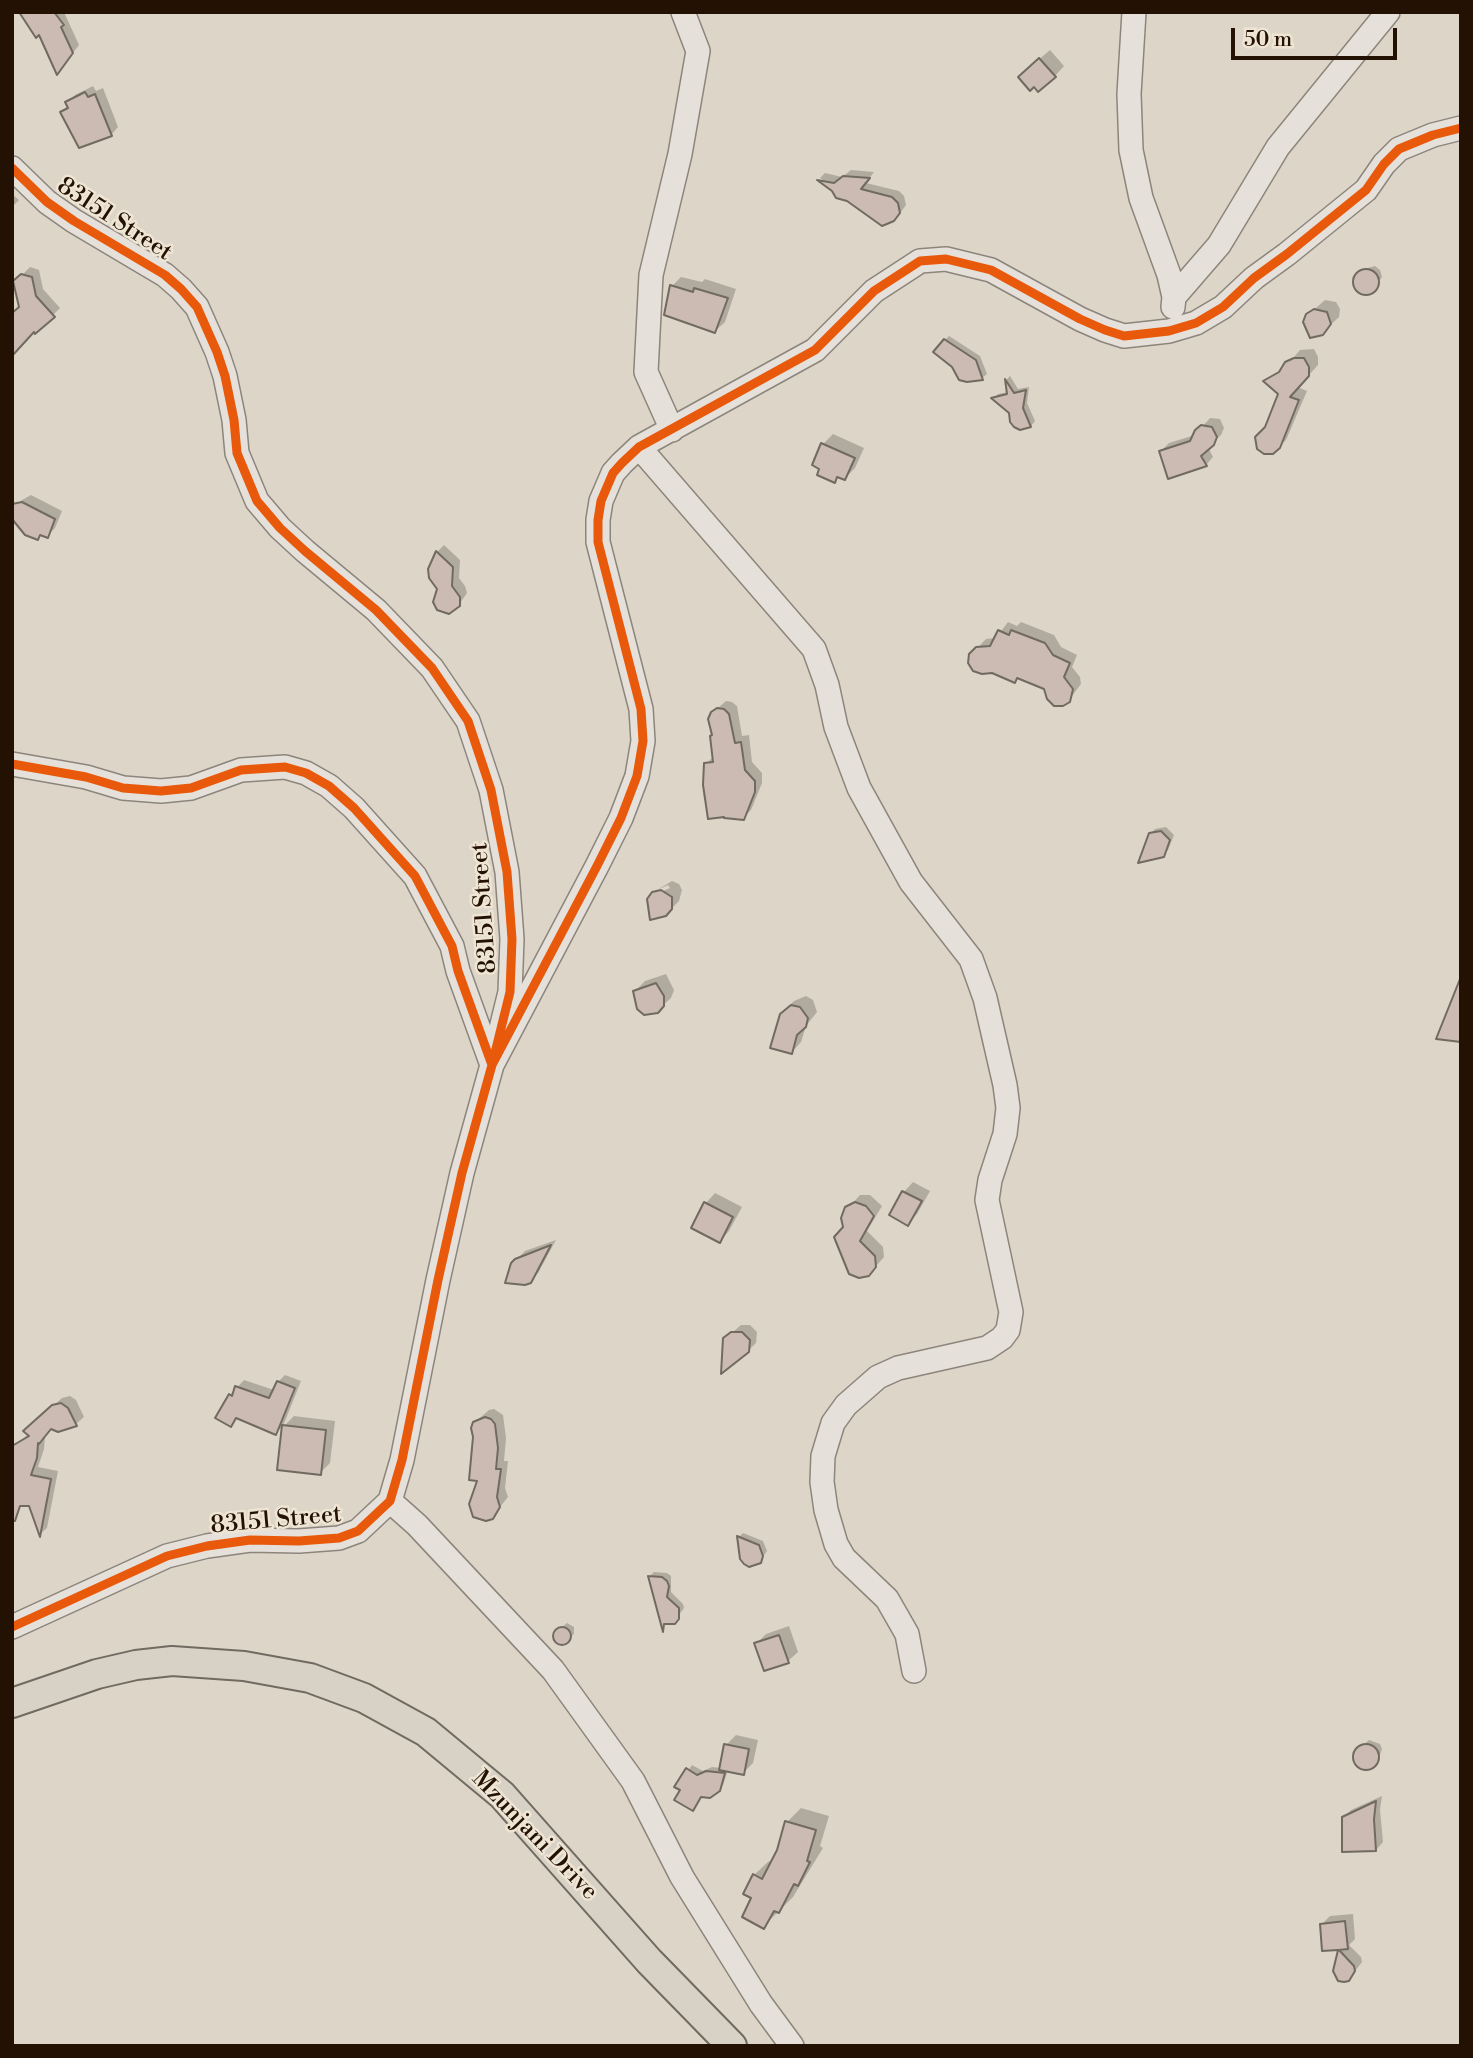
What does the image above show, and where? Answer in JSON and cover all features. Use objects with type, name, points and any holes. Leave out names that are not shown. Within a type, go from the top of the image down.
[{"type":"main road","name":"Mzunjani Drive","points":[[12,1703],[97,1674],[136,1665],[172,1661],[244,1666],[310,1678],[364,1698],[426,1732],[502,1795],[649,1961],[732,2046]]},
{"type":"street","points":[[672,430],[646,372],[651,275],[680,154],[698,51],[683,12]]},
{"type":"street","points":[[1134,12],[1129,94],[1132,150],[1141,198],[1169,275],[1174,297],[1169,331]]},
{"type":"street","points":[[1174,297],[1219,245],[1278,146],[1388,12]]},
{"type":"street","points":[[492,1065],[597,866],[621,818],[637,776],[643,741],[641,709],[619,615],[598,542],[601,501],[613,472],[639,447],[815,350],[874,291],[920,261],[946,259],[972,263],[991,270],[1080,319],[1124,336],[1169,331],[1196,323],[1223,307],[1254,278],[1366,190],[1384,164],[1399,149],[1433,135],[1461,128]]},
{"type":"street","name":"83151 Street","points":[[12,168],[47,202],[83,227],[165,275],[197,307],[225,376],[234,420],[237,453],[257,501],[280,528],[376,610],[432,668],[468,721],[491,790],[507,872],[511,925],[510,992],[462,1173],[402,1460],[390,1502],[358,1531],[339,1538],[299,1541],[250,1539],[167,1556],[12,1627]]},
{"type":"street","points":[[639,447],[814,649],[827,685],[836,727],[859,788],[911,882],[971,959],[985,998],[1006,1085],[1008,1108],[1005,1134],[990,1180],[987,1200],[1011,1312],[1008,1331],[987,1348],[898,1368],[878,1377],[846,1405],[833,1423],[823,1456],[824,1491],[836,1544],[844,1558],[887,1599],[907,1634],[914,1671]]},
{"type":"street","points":[[12,764],[86,777],[123,788],[162,791],[191,788],[241,770],[285,767],[306,773],[329,786],[354,808],[421,886],[452,946],[458,971],[492,1065]]},
{"type":"street","points":[[390,1502],[417,1525],[553,1670],[633,1781],[682,1877],[761,2004],[792,2046]]},
{"type":"building","points":[[19,12],[54,12],[64,25],[61,27],[73,53],[57,75],[39,35],[36,38]]},
{"type":"building","points":[[1039,58],[1056,77],[1038,92],[1034,87],[1030,91],[1018,77]]},
{"type":"building","points":[[85,92],[88,97],[95,94],[112,136],[79,148],[60,112],[68,108],[65,102]]},
{"type":"building","points":[[843,176],[870,178],[861,189],[892,197],[898,203],[900,213],[894,221],[882,226],[847,201],[836,198],[832,191],[817,180],[834,183]]},
{"type":"building","points":[[1366,269],[1375,273],[1379,282],[1375,291],[1366,295],[1357,291],[1353,282],[1357,273]]},
{"type":"building","points":[[21,274],[32,277],[36,296],[55,317],[35,334],[34,332],[12,356],[12,313],[19,307],[13,281]]},
{"type":"building","points":[[670,285],[693,292],[694,288],[728,298],[715,333],[664,315]]},
{"type":"building","points":[[1314,309],[1327,312],[1331,324],[1323,335],[1310,338],[1303,322],[1306,314]]},
{"type":"building","points":[[944,339],[976,360],[983,380],[959,380],[952,367],[933,352]]},
{"type":"building","points":[[1304,358],[1309,367],[1309,376],[1290,397],[1299,400],[1280,448],[1273,454],[1264,454],[1257,449],[1255,437],[1265,427],[1278,394],[1263,381],[1279,372],[1285,362]]},
{"type":"building","points":[[1005,379],[1014,393],[1026,390],[1023,408],[1031,427],[1020,430],[1014,427],[1009,413],[991,398],[1007,394]]},
{"type":"building","points":[[1201,425],[1212,427],[1217,437],[1214,445],[1201,456],[1207,466],[1168,479],[1159,451],[1190,441],[1195,430]]},
{"type":"building","points":[[821,443],[855,458],[845,480],[837,477],[835,483],[817,475],[819,469],[812,465]]},
{"type":"building","points":[[22,502],[55,519],[48,538],[40,535],[38,540],[25,535],[12,519],[12,504]]},
{"type":"building","points":[[436,551],[453,567],[452,586],[460,597],[460,606],[449,614],[437,610],[433,602],[437,589],[429,578],[428,569]]},
{"type":"building","points":[[998,630],[1009,635],[1011,630],[1045,643],[1053,655],[1070,663],[1064,677],[1073,689],[1070,702],[1063,706],[1054,706],[1047,699],[1044,689],[1017,678],[1015,683],[992,673],[973,671],[968,663],[969,654],[976,647],[990,646]]},
{"type":"building","points":[[717,708],[724,709],[729,714],[735,743],[741,742],[745,770],[755,781],[755,792],[744,820],[724,817],[708,819],[703,785],[704,763],[713,762],[712,735],[708,719],[711,712]]},
{"type":"building","points":[[1161,831],[1170,840],[1164,857],[1138,863],[1149,833]]},
{"type":"building","points":[[661,890],[672,897],[672,909],[666,916],[650,920],[647,899],[652,892]]},
{"type":"building","points":[[1460,979],[1461,1042],[1436,1039]]},
{"type":"building","points":[[656,983],[664,996],[664,1006],[658,1013],[644,1015],[637,1009],[633,991]]},
{"type":"building","points":[[791,1005],[800,1007],[808,1018],[806,1027],[797,1035],[792,1054],[770,1048],[780,1014]]},
{"type":"building","points":[[902,1191],[922,1201],[908,1226],[889,1215]]},
{"type":"building","points":[[704,1202],[733,1217],[720,1243],[691,1228]]},
{"type":"building","points":[[855,1202],[866,1206],[874,1216],[860,1241],[875,1256],[876,1267],[869,1276],[859,1278],[849,1274],[834,1237],[843,1227],[841,1218],[845,1207]]},
{"type":"building","points":[[551,1245],[531,1283],[505,1283],[511,1263],[515,1259]]},
{"type":"building","points":[[731,1332],[742,1332],[750,1340],[749,1352],[721,1374],[723,1338]]},
{"type":"building","points":[[277,1381],[295,1388],[276,1435],[236,1418],[231,1427],[215,1418],[229,1394],[232,1396],[235,1386],[269,1398]]},
{"type":"building","points":[[61,1403],[68,1408],[77,1426],[58,1432],[51,1429],[38,1443],[37,1458],[31,1475],[51,1479],[40,1537],[29,1506],[20,1506],[15,1521],[12,1521],[12,1446],[29,1436],[23,1431],[52,1405]]},
{"type":"building","points":[[485,1417],[495,1424],[498,1448],[496,1469],[501,1469],[497,1497],[500,1507],[493,1519],[486,1521],[473,1517],[469,1504],[477,1481],[469,1480],[473,1437],[471,1428],[473,1422]]},
{"type":"building","points":[[282,1425],[326,1430],[321,1475],[277,1470]]},
{"type":"building","points":[[737,1536],[759,1545],[763,1556],[761,1563],[749,1567],[744,1564],[740,1559]]},
{"type":"building","points":[[648,1576],[662,1577],[667,1581],[667,1597],[679,1608],[679,1619],[675,1624],[664,1624],[663,1632]]},
{"type":"building","points":[[562,1627],[568,1630],[571,1636],[568,1642],[562,1645],[556,1642],[553,1636],[556,1630]]},
{"type":"building","points":[[779,1635],[789,1663],[764,1671],[754,1643]]},
{"type":"building","points":[[724,1744],[749,1749],[744,1775],[719,1770]]},
{"type":"building","points":[[1366,1744],[1375,1748],[1379,1757],[1375,1766],[1366,1770],[1357,1766],[1353,1757],[1357,1748]]},
{"type":"building","points":[[686,1768],[697,1775],[706,1771],[725,1773],[720,1791],[710,1798],[701,1797],[693,1811],[674,1800],[680,1790],[674,1787]]},
{"type":"building","points":[[1376,1801],[1376,1851],[1342,1852],[1342,1817]]},
{"type":"building","points":[[785,1821],[816,1830],[807,1861],[810,1862],[798,1886],[794,1884],[779,1913],[774,1911],[764,1929],[742,1917],[751,1898],[743,1894],[753,1874],[762,1879],[777,1850]]},
{"type":"building","points":[[1345,1921],[1348,1949],[1339,1950],[1354,1966],[1355,1971],[1349,1981],[1344,1982],[1338,1981],[1333,1971],[1338,1950],[1322,1951],[1320,1924]]},
{"type":"cycle path","points":[[12,764],[86,777],[123,788],[161,791],[191,788],[241,770],[285,767],[306,773],[329,786],[354,808],[415,876],[452,946],[458,971],[492,1065],[597,866],[621,818],[637,776],[643,741],[641,709],[598,542],[601,501],[613,473],[622,463],[639,447],[815,350],[874,291],[920,261],[946,259],[991,270],[1080,319],[1124,336],[1169,331],[1196,323],[1223,307],[1254,278],[1366,190],[1384,164],[1399,149],[1433,135],[1461,128]]},
{"type":"cycle path","points":[[12,168],[47,202],[74,221],[165,275],[197,307],[225,376],[234,420],[237,453],[257,501],[280,528],[376,610],[432,668],[468,721],[491,790],[507,872],[512,939],[510,992],[462,1173],[402,1460],[390,1501],[358,1531],[339,1538],[299,1541],[250,1540],[207,1546],[167,1556],[12,1627]]}]
